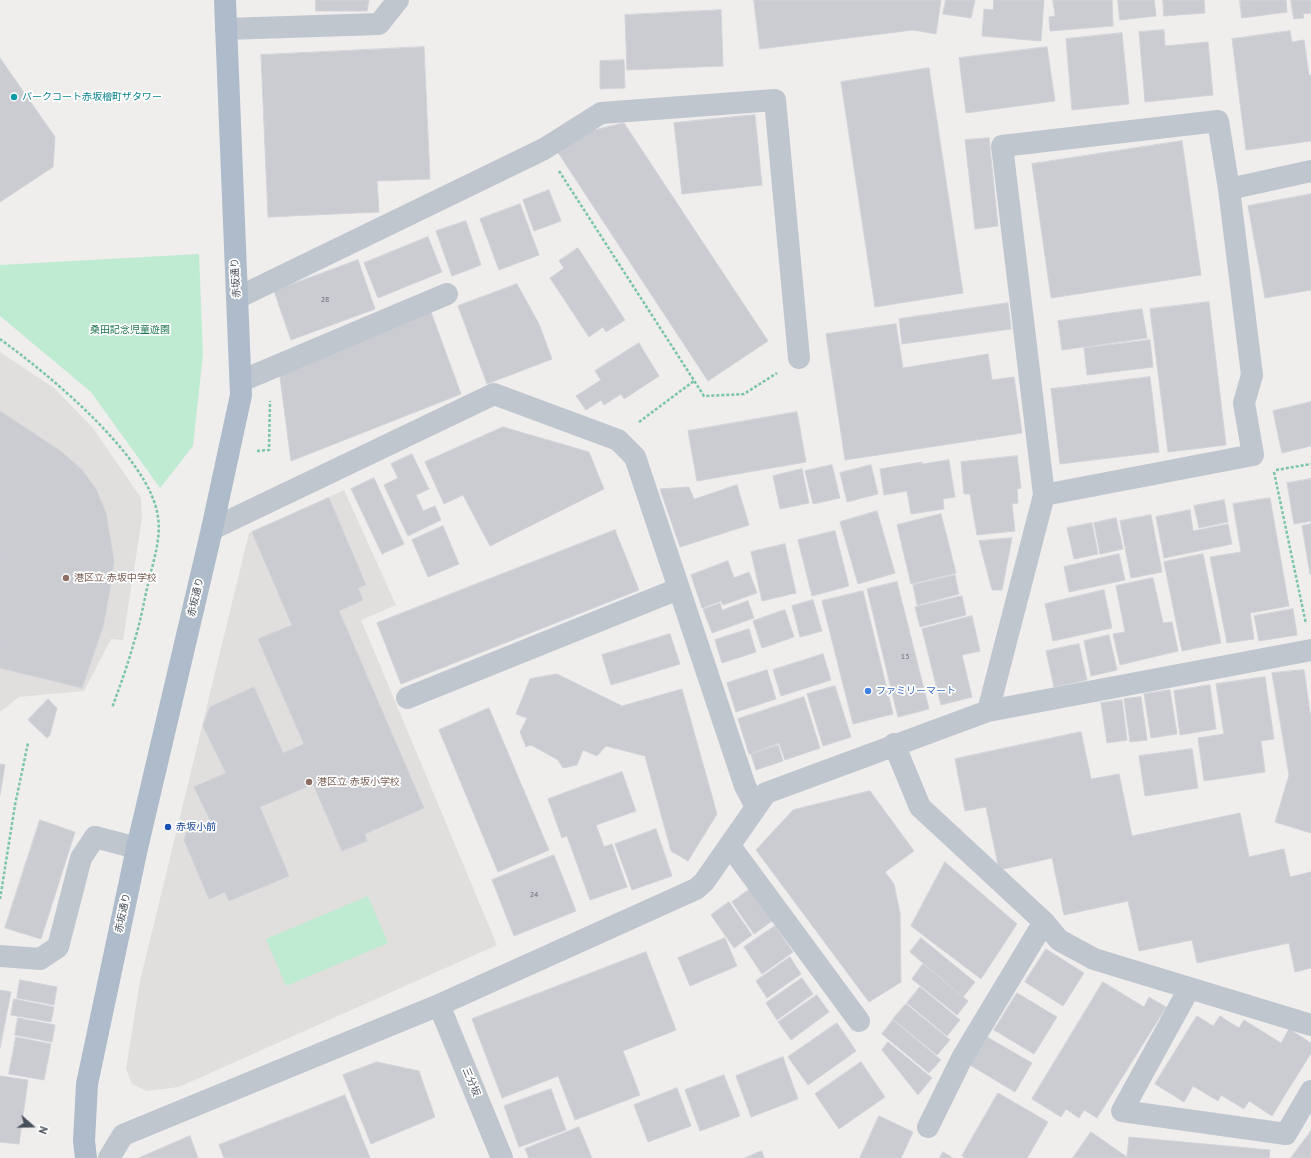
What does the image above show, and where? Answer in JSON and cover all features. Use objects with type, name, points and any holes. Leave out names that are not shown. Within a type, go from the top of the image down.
[{"type":"main road","name":"赤坂通り","points":[[86,1158],[84,1140],[87,1084],[137,848],[212,528],[238,409],[241,381],[225,0]]},
{"type":"street","points":[[226,29],[379,24],[398,0]]},
{"type":"street","points":[[237,298],[544,148],[601,114],[775,100],[799,358]]},
{"type":"street","points":[[988,711],[1044,496],[1002,146],[1218,121],[1229,189],[1252,375],[1244,403],[1253,455],[1044,496]]},
{"type":"street","points":[[1229,189],[1311,171]]},
{"type":"street","points":[[241,381],[447,294]]},
{"type":"street","points":[[212,528],[494,394],[616,439],[635,457],[745,786],[756,807]]},
{"type":"street","points":[[407,698],[678,589]]},
{"type":"street","points":[[108,1158],[123,1135],[439,1005],[696,889],[704,882],[766,793],[894,744],[988,711],[1309,641]]},
{"type":"street","points":[[894,744],[920,807],[1044,922],[1059,940],[1094,959],[1311,1025]]},
{"type":"street","points":[[0,956],[40,959],[58,947],[80,858],[95,837],[137,848]]},
{"type":"street","points":[[730,846],[859,1021]]},
{"type":"street","points":[[928,1127],[962,1058],[1044,922]]},
{"type":"street","points":[[1189,989],[1122,1111],[1286,1134],[1311,1091]]},
{"type":"street","name":"三分坂","points":[[439,1005],[502,1158]]},
{"type":"path","points":[[544,148],[704,396],[744,394],[799,358]]},
{"type":"path","points":[[0,339],[25,357],[83,407],[133,464],[152,495],[158,516],[159,537],[135,640],[112,708]]},
{"type":"path","points":[[616,439],[694,381]]},
{"type":"path","points":[[1266,472],[1311,464]]},
{"type":"path","points":[[1274,470],[1309,641]]},
{"type":"path","points":[[0,899],[15,806],[28,743]]},
{"type":"shaded area","name":"港区立 赤坂中学校","points":[[0,352],[54,388],[93,428],[141,498],[142,518],[123,640],[111,639],[84,691],[19,697],[0,712]]},
{"type":"shaded area","name":"港区立 赤坂小学校","points":[[344,490],[396,605],[361,620],[497,945],[179,1087],[147,1091],[132,1084],[126,1069],[140,981],[249,533]]},
{"type":"green space","name":"桑田記念児童遊園","points":[[199,254],[203,354],[193,446],[160,488],[91,392],[0,316],[0,265]]},
{"type":"green space","points":[[368,896],[388,943],[286,986],[266,939]]},
{"type":"building","points":[[316,0],[369,0],[367,11],[316,11]]},
{"type":"building","points":[[754,0],[941,0],[936,34],[913,30],[760,49]]},
{"type":"building","points":[[946,0],[975,0],[971,18],[943,14]]},
{"type":"building","points":[[994,0],[1044,0],[1041,41],[982,36],[984,9],[993,10]]},
{"type":"building","points":[[1053,0],[1112,0],[1113,26],[1050,31],[1049,17],[1055,16]]},
{"type":"building","points":[[1118,0],[1154,0],[1156,16],[1120,20]]},
{"type":"building","points":[[1163,0],[1204,0],[1205,13],[1164,16]]},
{"type":"building","points":[[1240,0],[1286,0],[1287,12],[1242,18]]},
{"type":"building","points":[[1291,0],[1311,0],[1311,13],[1303,14],[1304,18],[1294,19]]},
{"type":"building","points":[[721,10],[723,66],[627,70],[625,15]]},
{"type":"building","points":[[1164,30],[1165,46],[1208,42],[1213,95],[1145,102],[1139,32]]},
{"type":"building","points":[[1290,31],[1292,42],[1304,40],[1309,75],[1311,75],[1311,141],[1246,150],[1232,39]]},
{"type":"building","points":[[1122,33],[1129,104],[1072,110],[1066,39]]},
{"type":"building","points":[[424,47],[430,179],[377,181],[379,212],[268,217],[261,55]]},
{"type":"building","points":[[1047,47],[1055,101],[966,113],[959,58]]},
{"type":"building","name":"パークコート赤坂檜町ザタワー","points":[[0,58],[55,137],[53,167],[0,202]]},
{"type":"building","points":[[624,60],[625,88],[600,89],[600,61]]},
{"type":"building","points":[[929,68],[963,293],[875,307],[841,82]]},
{"type":"building","points":[[755,115],[762,185],[682,194],[674,123]]},
{"type":"building","points":[[624,123],[768,341],[708,381],[557,151],[591,131]]},
{"type":"building","points":[[989,138],[998,226],[975,229],[965,140]]},
{"type":"building","points":[[1182,141],[1201,275],[1051,298],[1032,164]]},
{"type":"building","points":[[549,190],[561,221],[534,231],[523,200]]},
{"type":"building","points":[[1311,194],[1311,290],[1265,298],[1248,206]]},
{"type":"building","points":[[520,204],[539,255],[499,270],[480,219]]},
{"type":"building","points":[[466,221],[481,265],[452,276],[436,231]]},
{"type":"building","points":[[428,237],[442,272],[378,298],[364,263]]},
{"type":"building","points":[[578,248],[625,320],[606,332],[603,327],[589,337],[550,278],[564,268],[559,261]]},
{"type":"building","points":[[358,260],[375,309],[291,340],[274,291]]},
{"type":"building","points":[[517,284],[539,324],[552,359],[487,384],[458,306]]},
{"type":"building","points":[[1209,302],[1226,445],[1168,452],[1150,309]]},
{"type":"building","points":[[1008,303],[1011,329],[902,344],[899,319]]},
{"type":"building","points":[[1142,309],[1147,338],[1062,350],[1058,321]]},
{"type":"building","points":[[431,312],[461,394],[291,461],[279,370]]},
{"type":"building","points":[[896,324],[903,368],[988,354],[992,380],[1014,377],[1022,433],[845,460],[826,334]]},
{"type":"building","points":[[1150,340],[1153,367],[1087,375],[1084,348]]},
{"type":"building","points":[[639,343],[659,376],[624,399],[621,394],[604,405],[601,400],[586,410],[576,396],[601,380],[595,371]]},
{"type":"building","points":[[1150,377],[1159,452],[1060,464],[1051,389]]},
{"type":"building","points":[[1311,402],[1311,446],[1282,453],[1273,411]]},
{"type":"building","name":"港区立 赤坂中学校","points":[[0,411],[62,452],[82,470],[96,489],[106,513],[114,561],[111,583],[103,627],[82,688],[0,668]]},
{"type":"building","points":[[797,412],[806,462],[697,481],[688,431]]},
{"type":"building","points":[[503,427],[589,452],[604,489],[490,546],[463,495],[444,504],[425,462]]},
{"type":"building","points":[[412,454],[429,489],[416,495],[423,511],[435,506],[441,520],[408,536],[384,485],[398,478],[391,464]]},
{"type":"building","points":[[1017,456],[1021,488],[1017,489],[1018,503],[1012,504],[1015,531],[977,535],[970,494],[964,494],[961,462]]},
{"type":"building","points":[[949,460],[955,497],[943,499],[944,509],[911,514],[907,491],[884,495],[880,469],[922,462],[922,464]]},
{"type":"building","points":[[832,465],[840,498],[813,504],[805,471]]},
{"type":"building","points":[[871,465],[878,494],[847,502],[840,473]]},
{"type":"building","points":[[802,469],[809,503],[780,509],[773,476]]},
{"type":"building","points":[[374,478],[404,544],[382,554],[351,489]]},
{"type":"building","points":[[1311,479],[1311,521],[1294,524],[1287,483]]},
{"type":"building","points":[[737,485],[749,525],[680,547],[660,489],[689,487],[694,499]]},
{"type":"building","points":[[329,498],[366,585],[358,588],[363,600],[339,611],[424,808],[365,834],[367,841],[342,851],[313,784],[260,807],[289,876],[229,901],[225,892],[209,899],[184,840],[187,830],[210,820],[194,787],[226,773],[203,726],[210,707],[254,687],[283,753],[304,744],[258,639],[292,625],[252,532]]},
{"type":"building","points":[[1270,498],[1289,606],[1250,613],[1254,639],[1227,643],[1210,557],[1241,552],[1233,504]]},
{"type":"building","points":[[1224,500],[1228,522],[1199,528],[1194,506]]},
{"type":"building","points":[[1190,510],[1193,531],[1228,524],[1232,544],[1164,558],[1156,517]]},
{"type":"building","points":[[877,511],[895,573],[858,584],[840,522]]},
{"type":"building","points":[[941,514],[956,573],[911,584],[897,525]]},
{"type":"building","points":[[1151,515],[1162,572],[1131,578],[1120,521]]},
{"type":"building","points":[[1116,518],[1123,549],[1100,554],[1094,523]]},
{"type":"building","points":[[1092,523],[1098,554],[1074,559],[1067,528]]},
{"type":"building","points":[[1311,524],[1311,574],[1310,574],[1302,526]]},
{"type":"building","points":[[443,526],[459,564],[428,577],[412,540]]},
{"type":"building","points":[[615,530],[639,590],[401,684],[377,623]]},
{"type":"building","points":[[835,531],[849,586],[812,596],[798,540]]},
{"type":"building","points":[[1012,538],[1002,590],[992,590],[979,541]]},
{"type":"building","points":[[785,544],[796,593],[762,601],[751,552]]},
{"type":"building","points":[[1119,554],[1125,580],[1069,592],[1064,567]]},
{"type":"building","points":[[1203,554],[1221,643],[1182,651],[1164,562]]},
{"type":"building","points":[[728,561],[734,578],[749,572],[757,593],[723,605],[721,601],[702,608],[691,575]]},
{"type":"building","points":[[955,575],[959,594],[917,605],[913,585]]},
{"type":"building","points":[[1153,578],[1163,623],[1172,622],[1178,651],[1120,665],[1113,634],[1125,632],[1116,586]]},
{"type":"building","points":[[897,582],[929,709],[898,717],[867,589]]},
{"type":"building","points":[[1104,590],[1112,628],[1053,641],[1045,604]]},
{"type":"building","points":[[863,591],[893,714],[853,724],[822,601]]},
{"type":"building","points":[[962,596],[966,615],[920,627],[915,607]]},
{"type":"building","points":[[813,600],[822,631],[800,637],[792,606]]},
{"type":"building","points":[[748,601],[754,618],[712,633],[703,609],[720,603],[722,610]]},
{"type":"building","points":[[1293,609],[1297,635],[1259,641],[1254,616]]},
{"type":"building","points":[[785,610],[794,637],[762,648],[753,621]]},
{"type":"building","points":[[972,616],[980,651],[962,655],[972,697],[941,705],[922,629]]},
{"type":"building","points":[[749,629],[756,652],[722,663],[715,640]]},
{"type":"building","points":[[670,634],[680,664],[611,685],[602,655]]},
{"type":"building","points":[[1109,635],[1117,670],[1091,676],[1084,641]]},
{"type":"building","points":[[1079,644],[1087,680],[1054,687],[1046,651]]},
{"type":"building","points":[[823,654],[831,680],[781,696],[773,670]]},
{"type":"building","points":[[767,670],[776,699],[736,712],[727,683]]},
{"type":"building","points":[[1304,670],[1311,719],[1311,833],[1275,822],[1289,775],[1272,673]]},
{"type":"building","points":[[557,674],[622,706],[682,689],[717,814],[688,861],[671,851],[645,756],[606,746],[597,756],[583,750],[577,765],[563,768],[558,760],[531,745],[526,747],[520,732],[527,718],[516,714],[530,679]]},
{"type":"building","points":[[1265,677],[1274,739],[1261,741],[1265,772],[1204,781],[1198,738],[1224,734],[1216,684]]},
{"type":"building","points":[[1210,685],[1216,729],[1180,735],[1174,691]]},
{"type":"building","points":[[835,686],[851,737],[823,746],[807,694]]},
{"type":"building","points":[[1170,690],[1177,734],[1151,738],[1144,694]]},
{"type":"building","points":[[804,697],[820,748],[785,760],[779,743],[749,754],[738,719]]},
{"type":"building","points":[[1141,697],[1147,740],[1130,742],[1124,699]]},
{"type":"building","points":[[48,699],[57,708],[50,735],[47,738],[28,720]]},
{"type":"building","points":[[1122,700],[1127,740],[1107,743],[1101,703]]},
{"type":"building","points":[[489,708],[549,850],[498,872],[439,730]]},
{"type":"building","points":[[1081,732],[1091,779],[1119,774],[1132,836],[1240,813],[1249,857],[1284,849],[1290,877],[1311,872],[1311,968],[1295,972],[1289,943],[1197,963],[1192,940],[1139,951],[1128,901],[1064,915],[1052,858],[999,870],[986,807],[965,811],[955,759]]},
{"type":"building","points":[[778,745],[783,761],[756,770],[751,754]]},
{"type":"building","points":[[1192,749],[1198,788],[1145,796],[1139,756]]},
{"type":"building","points":[[0,764],[5,765],[0,795]]},
{"type":"building","points":[[622,772],[636,811],[596,825],[604,847],[612,844],[627,887],[590,900],[567,836],[562,838],[548,799]]},
{"type":"building","points":[[870,791],[914,851],[885,872],[894,884],[900,913],[901,982],[869,1002],[756,850],[793,810]]},
{"type":"building","points":[[40,820],[75,832],[41,939],[5,928]]},
{"type":"building","points":[[656,829],[672,876],[632,890],[615,844]]},
{"type":"building","points":[[554,855],[576,911],[514,936],[492,880]]},
{"type":"building","points":[[945,862],[1017,924],[981,979],[911,926]]},
{"type":"building","points":[[750,889],[772,921],[754,934],[732,902]]},
{"type":"building","points":[[729,902],[752,935],[734,948],[711,915]]},
{"type":"building","points":[[775,926],[793,952],[762,974],[744,947]]},
{"type":"building","points":[[725,938],[737,966],[690,986],[678,958]]},
{"type":"building","points":[[921,938],[975,982],[963,997],[910,952]]},
{"type":"building","points":[[1046,949],[1084,973],[1063,1006],[1025,982]]},
{"type":"building","points":[[646,952],[676,1030],[623,1051],[640,1095],[575,1120],[558,1076],[502,1098],[472,1019]]},
{"type":"building","points":[[790,957],[801,974],[767,998],[756,981]]},
{"type":"building","points":[[923,964],[968,1001],[957,1015],[912,979]]},
{"type":"building","points":[[802,978],[813,994],[777,1020],[766,1003]]},
{"type":"building","points":[[20,980],[57,987],[54,1005],[17,998]]},
{"type":"building","points":[[1103,982],[1144,1007],[1149,997],[1166,1007],[1097,1118],[1084,1110],[1079,1118],[1066,1109],[1061,1117],[1032,1099]]},
{"type":"building","points":[[920,987],[960,1020],[947,1036],[907,1003]]},
{"type":"building","points":[[0,990],[11,992],[0,1048]]},
{"type":"building","points":[[1017,993],[1057,1017],[1034,1054],[994,1030]]},
{"type":"building","points":[[817,995],[829,1012],[791,1040],[778,1022]]},
{"type":"building","points":[[14,999],[54,1007],[51,1022],[11,1015]]},
{"type":"building","points":[[906,1004],[950,1040],[937,1055],[893,1019]]},
{"type":"building","points":[[1197,1016],[1213,1026],[1220,1016],[1239,1028],[1244,1020],[1281,1043],[1289,1029],[1311,1043],[1311,1053],[1272,1116],[1249,1101],[1244,1109],[1221,1095],[1218,1101],[1193,1086],[1184,1102],[1155,1084]]},
{"type":"building","points":[[18,1018],[55,1025],[52,1042],[15,1035]]},
{"type":"building","points":[[893,1020],[941,1060],[929,1073],[882,1034]]},
{"type":"building","points":[[837,1023],[856,1051],[808,1085],[788,1057]]},
{"type":"building","points":[[16,1037],[51,1044],[44,1080],[9,1074]]},
{"type":"building","points":[[987,1037],[1032,1063],[1015,1092],[970,1065]]},
{"type":"building","points":[[888,1042],[932,1078],[918,1095],[882,1050]]},
{"type":"building","points":[[783,1057],[798,1099],[751,1117],[736,1076]]},
{"type":"building","points":[[377,1062],[419,1071],[435,1117],[371,1144],[343,1075]]},
{"type":"building","points":[[861,1062],[885,1097],[839,1129],[815,1094]]},
{"type":"building","points":[[724,1075],[740,1116],[700,1131],[685,1090]]},
{"type":"building","points":[[0,1076],[28,1080],[19,1144],[0,1142]]},
{"type":"building","points":[[677,1088],[691,1126],[648,1142],[634,1105]]},
{"type":"building","points":[[551,1089],[566,1130],[519,1147],[504,1106]]},
{"type":"building","points":[[998,1093],[1048,1122],[1027,1158],[965,1158],[962,1156]]},
{"type":"building","points":[[345,1095],[370,1158],[224,1158],[219,1145]]},
{"type":"building","points":[[879,1116],[913,1132],[901,1158],[860,1158]]},
{"type":"building","points":[[579,1127],[592,1158],[529,1158],[525,1149]]},
{"type":"building","points":[[1311,1131],[1311,1158],[1291,1158]]},
{"type":"building","points":[[1091,1132],[1127,1157],[1129,1137],[1270,1150],[1269,1158],[1073,1158]]},
{"type":"building","points":[[190,1136],[198,1158],[139,1158]]},
{"type":"building","points":[[762,1151],[764,1158],[745,1158]]},
{"type":"building","points":[[943,1152],[953,1158],[940,1158]]},
{"type":"place","name":"パークコート赤坂檜町ザタワー","points":[[14,97]]},
{"type":"place","name":"港区立 赤坂中学校","points":[[66,578]]},
{"type":"place","name":"ファミリーマート","points":[[868,691]]},
{"type":"place","name":"港区立 赤坂小学校","points":[[309,782]]},
{"type":"place","name":"赤坂小前","points":[[168,827]]}]
